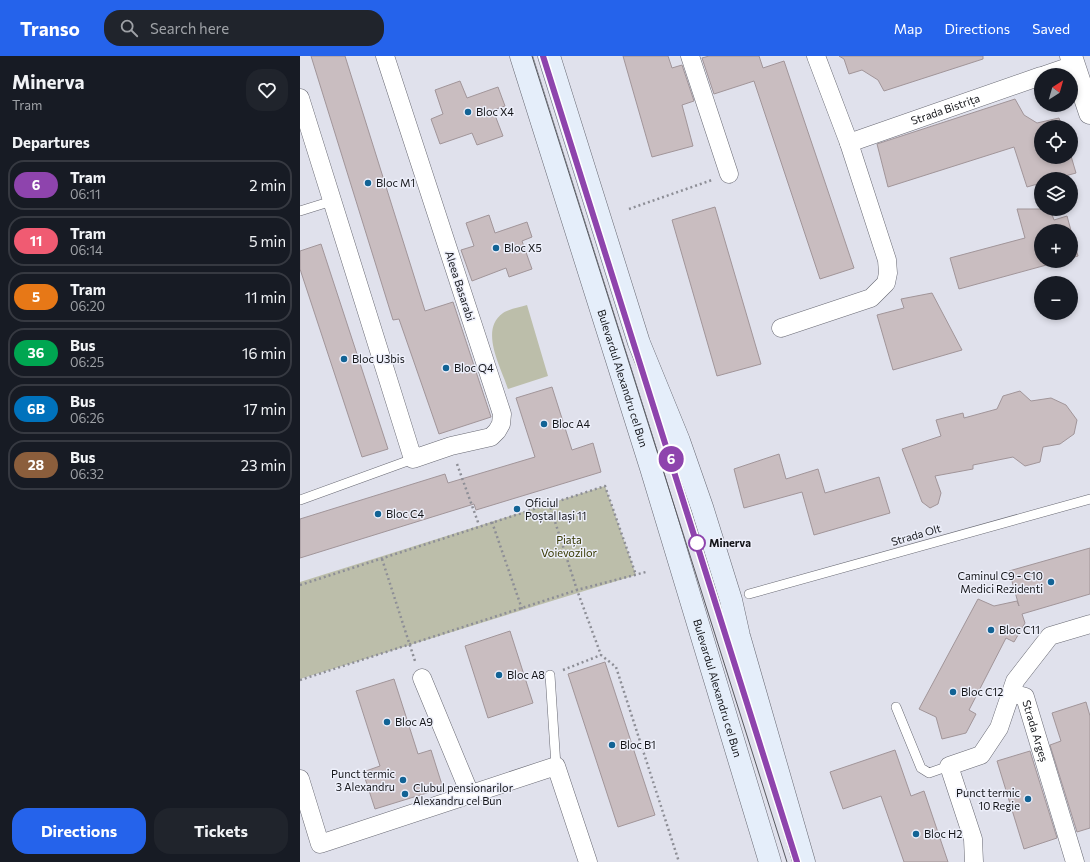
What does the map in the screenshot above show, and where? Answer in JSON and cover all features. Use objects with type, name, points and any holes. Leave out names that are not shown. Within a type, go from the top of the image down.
[{"type":"main road","name":"Bulevardul Alexandru cel Bun","points":[[521,56],[651,468],[770,862]]},
{"type":"main road","points":[[549,56],[639,343],[679,441],[704,514],[731,600],[739,636],[804,862]]},
{"type":"street","name":"Aleea Basarabi","points":[[386,56],[502,414],[501,424],[498,431],[491,436],[451,446],[413,459]]},
{"type":"street","points":[[690,56],[729,174]]},
{"type":"street","points":[[781,328],[870,298],[886,283],[888,273],[887,260],[849,143],[816,56]]},
{"type":"street","points":[[1058,68],[1073,60],[1090,113]]},
{"type":"street","name":"Strada Bistrița","points":[[849,143],[1034,78]]},
{"type":"street","points":[[300,98],[413,459]]},
{"type":"street","name":"Strada Argeș","points":[[1075,862],[1025,697],[1011,693],[1015,681],[1050,636],[1090,624]]},
{"type":"street","points":[[422,678],[470,794]]},
{"type":"street","points":[[974,862],[973,839],[949,766],[981,755],[999,728],[1011,693]]},
{"type":"street","points":[[300,780],[320,844],[556,766],[588,862]]},
{"type":"lane","points":[[300,211],[332,201]]},
{"type":"lane","name":"Aleea Basarabi","points":[[300,500],[413,459]]},
{"type":"lane","name":"Strada Olt","points":[[749,594],[1090,499]]},
{"type":"lane","points":[[550,675],[556,766]]},
{"type":"lane","points":[[896,707],[921,768],[929,773],[949,766]]},
{"type":"path","points":[[629,209],[729,174]]},
{"type":"path","points":[[451,446],[480,525]]},
{"type":"path","points":[[300,585],[382,559],[480,525],[605,486],[636,575]]},
{"type":"path","points":[[549,503],[577,590],[601,655],[616,667],[679,862]]},
{"type":"path","points":[[492,522],[522,609]]},
{"type":"path","points":[[382,559],[408,644]]},
{"type":"path","points":[[300,680],[577,590],[646,572]]},
{"type":"path","points":[[550,675],[601,655]]},
{"type":"green space","points":[[527,305],[548,376],[508,389],[494,349],[492,339],[493,329],[496,320],[503,313],[511,309]]},
{"type":"green space","name":"Piața Voievozilor","points":[[605,486],[636,575],[300,679],[300,582]]},
{"type":"building","points":[[311,56],[345,56],[425,311],[453,302],[491,417],[439,434],[399,319],[393,320]]},
{"type":"building","points":[[623,56],[668,56],[672,68],[682,65],[694,101],[682,105],[693,146],[652,157]]},
{"type":"building","points":[[709,56],[759,56],[763,68],[784,61],[854,268],[820,279],[754,81],[714,94],[702,58]]},
{"type":"building","points":[[839,56],[983,56],[983,59],[884,91],[878,80],[862,70],[849,74],[844,59]]},
{"type":"building","name":"Bloc X4","points":[[460,81],[467,98],[498,87],[505,106],[493,110],[503,136],[477,145],[472,133],[440,144],[431,119],[443,114],[435,90]]},
{"type":"building","points":[[1015,99],[1024,115],[1034,121],[1034,164],[1073,164],[1076,172],[1034,172],[1034,185],[1027,187],[1014,147],[888,187],[877,144]]},
{"type":"building","points":[[715,207],[761,364],[717,376],[672,220]]},
{"type":"building","points":[[1017,209],[1034,209],[1034,216],[1053,216],[1054,220],[1067,216],[1069,224],[1034,224],[1034,268],[1036,268],[959,289],[950,258],[1025,238]]},
{"type":"building","name":"Bloc X5","points":[[489,215],[495,233],[527,222],[532,237],[522,241],[532,269],[509,277],[506,268],[472,281],[461,250],[474,246],[466,223]]},
{"type":"building","name":"Bloc U3bis","points":[[321,244],[388,449],[362,457],[300,269],[300,251]]},
{"type":"building","points":[[932,293],[962,350],[893,370],[877,315],[904,308],[901,299]]},
{"type":"building","points":[[552,387],[572,450],[593,443],[601,472],[476,510],[474,504],[300,558],[300,519],[445,474],[448,483],[535,457],[516,398]]},
{"type":"building","points":[[1020,391],[1031,401],[1051,398],[1066,405],[1077,420],[1074,434],[1060,444],[1043,447],[1040,462],[1025,466],[1013,457],[973,465],[973,469],[935,476],[941,493],[938,504],[930,508],[922,502],[902,449],[941,436],[936,420],[963,413],[964,418],[997,409],[1003,396]]},
{"type":"building","points":[[779,454],[786,479],[818,469],[825,493],[879,477],[890,513],[814,535],[802,492],[744,508],[734,469]]},
{"type":"building","points":[[1090,548],[1090,594],[1022,614],[1025,623],[1014,642],[1006,638],[969,710],[976,714],[966,733],[942,739],[936,717],[919,709],[978,599],[994,606],[1017,601],[1019,606],[1009,571]]},
{"type":"building","name":"Bloc A8","points":[[510,631],[533,703],[488,718],[465,646]]},
{"type":"building","name":"Bloc B1","points":[[605,662],[655,815],[618,827],[568,674]]},
{"type":"building","points":[[394,679],[418,754],[431,750],[443,788],[375,809],[363,772],[380,766],[356,691]]},
{"type":"building","points":[[1086,702],[1090,716],[1090,828],[1077,832],[1050,745],[1061,741],[1052,713]]},
{"type":"building","points":[[895,750],[911,796],[924,791],[948,862],[904,862],[881,796],[843,809],[830,772]]},
{"type":"building","name":"Punct termic 10 Regie","points":[[1030,751],[1057,838],[1024,849],[997,761]]},
{"type":"tram line","points":[[532,56],[787,862]]},
{"type":"tram line","points":[[543,56],[797,862]]},
{"type":"tram line","name":"6","points":[[543,56],[797,862]]},
{"type":"place","name":"Bloc X4","points":[[468,112]]},
{"type":"place","name":"Bloc M1","points":[[368,183]]},
{"type":"place","name":"Bloc X5","points":[[496,248]]},
{"type":"place","name":"Bloc U3bis","points":[[344,359]]},
{"type":"place","name":"Bloc Q4","points":[[446,368]]},
{"type":"place","name":"Bloc A4","points":[[544,424]]},
{"type":"place","name":"Oficiul Poștal Iași 11","points":[[517,509]]},
{"type":"place","name":"Bloc C4","points":[[378,514]]},
{"type":"place","name":"Minerva","points":[[697,543]]},
{"type":"place","name":"Caminul C9 - C10 Medici Rezidenti","points":[[1051,582]]},
{"type":"place","name":"Bloc C11","points":[[991,630]]},
{"type":"place","name":"Bloc A8","points":[[499,675]]},
{"type":"place","name":"Bloc C12","points":[[953,692]]},
{"type":"place","name":"Bloc A9","points":[[387,722]]},
{"type":"place","name":"Bloc B1","points":[[612,745]]},
{"type":"place","name":"Punct termic 3 Alexandru","points":[[403,780]]},
{"type":"place","name":"Clubul pensionarilor Alexandru cel Bun","points":[[405,794]]},
{"type":"place","name":"Punct termic 10 Regie","points":[[1028,799]]},
{"type":"place","name":"Bloc H2","points":[[916,834]]}]
